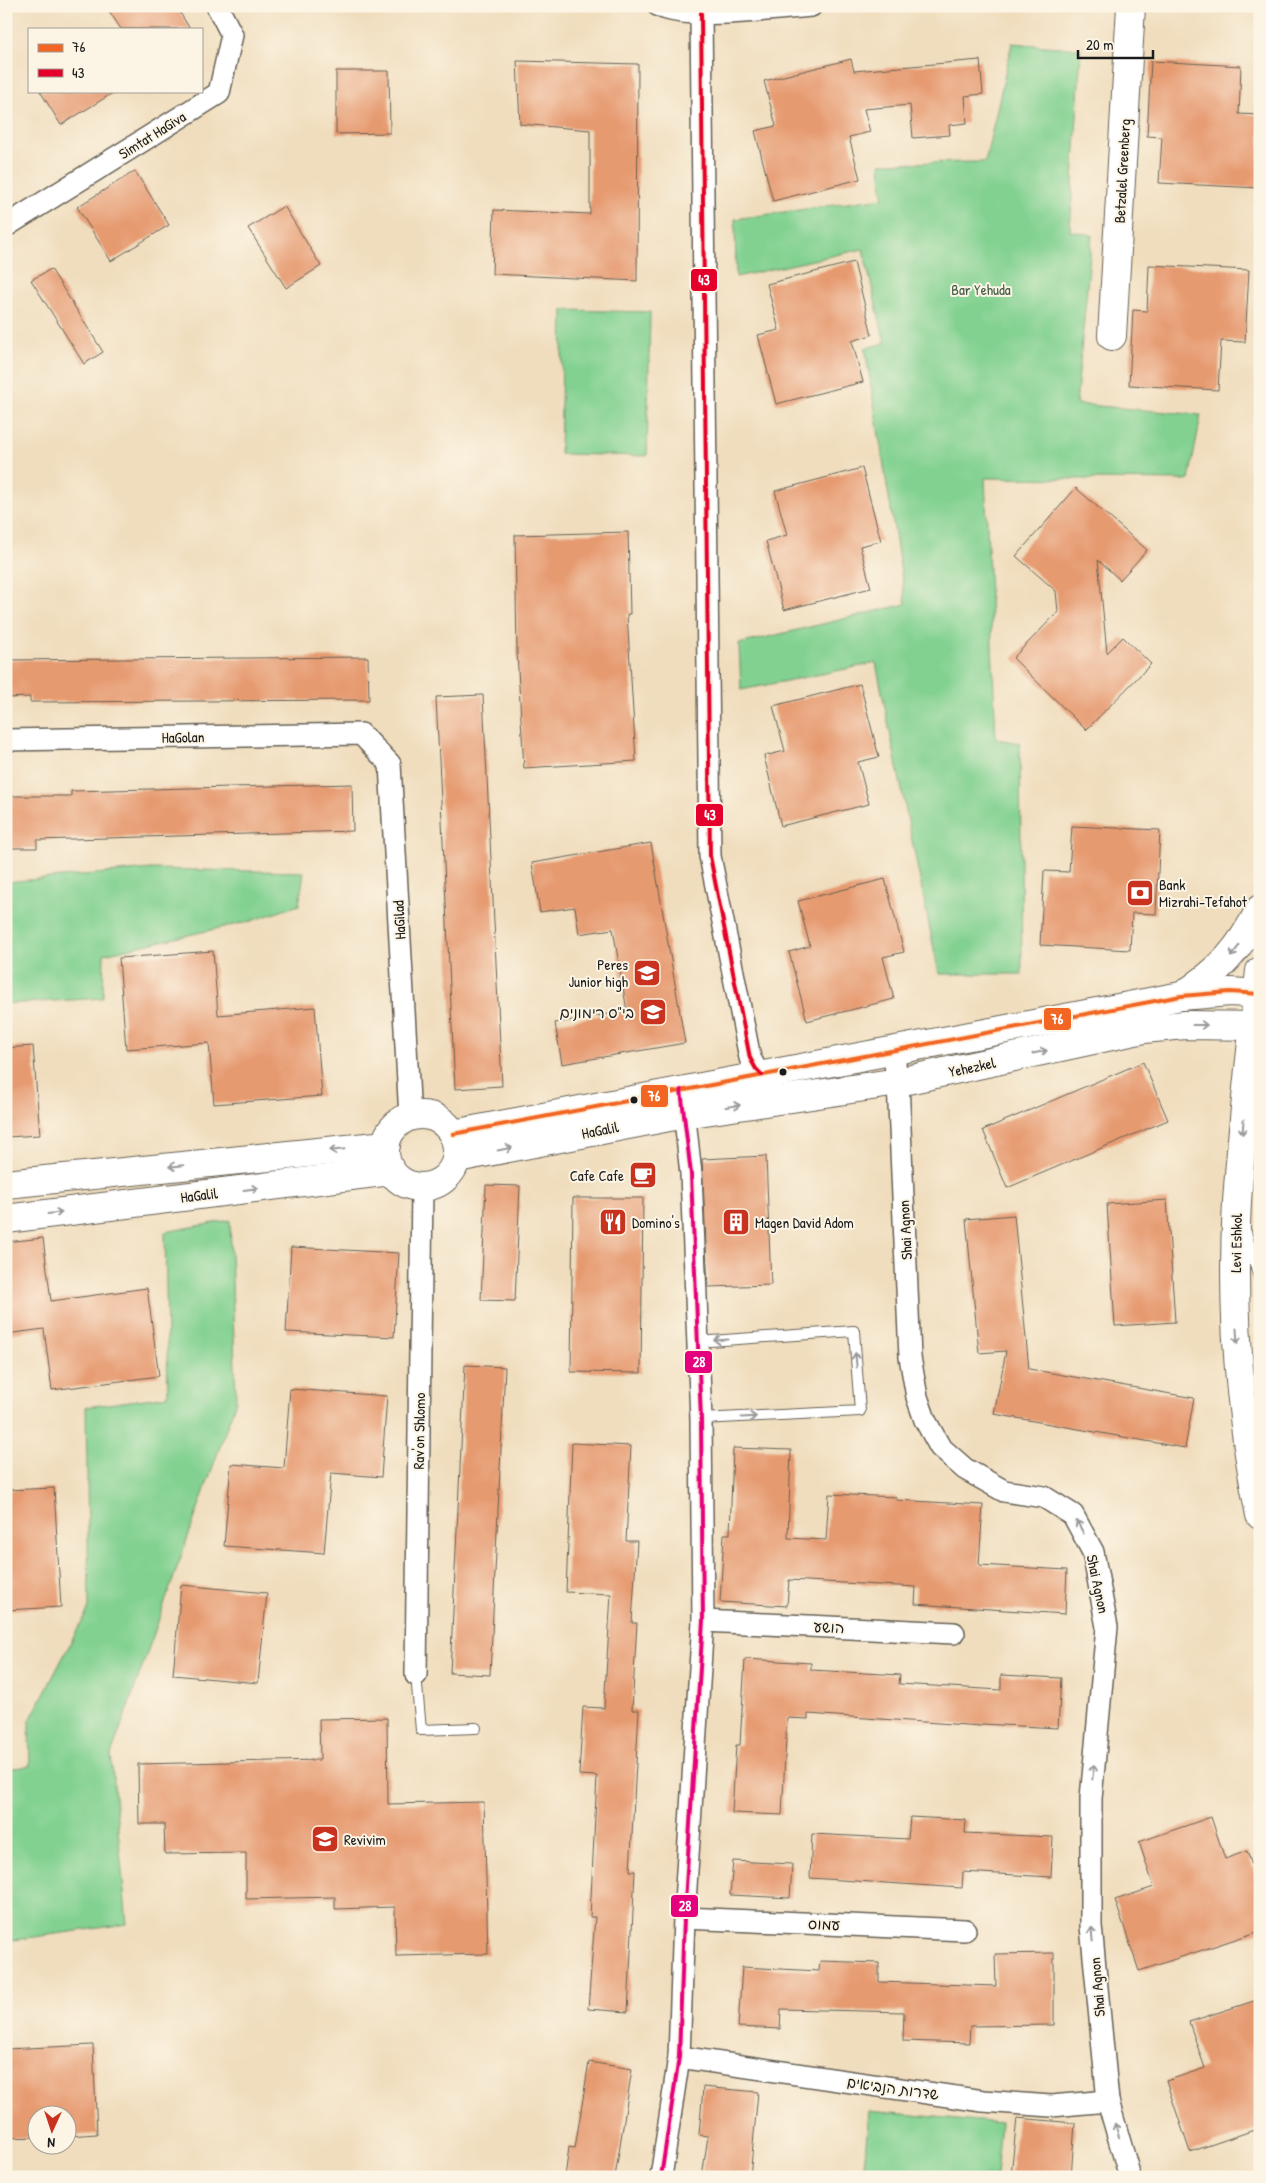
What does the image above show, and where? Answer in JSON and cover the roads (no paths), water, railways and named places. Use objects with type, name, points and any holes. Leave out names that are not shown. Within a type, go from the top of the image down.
[{"type":"street","name":"Simtat HaGiva","points":[[6,226],[219,93],[232,35],[217,6]]},
{"type":"street","points":[[658,6],[668,11],[701,13],[811,6]]},
{"type":"street","name":"Betzalel Greenberg","points":[[1112,336],[1131,6]]},
{"type":"street","points":[[701,13],[710,856],[750,1058],[762,1075]]},
{"type":"street","name":"HaGolan","points":[[6,740],[360,734]]},
{"type":"street","name":"HaGilad","points":[[360,734],[390,764],[410,1117]]},
{"type":"street","points":[[1181,996],[1206,979],[1229,958],[1242,942],[1260,909]]},
{"type":"street","name":"Yehezkel","points":[[683,1102],[762,1075],[893,1052],[1181,996],[1259,986]]},
{"type":"street","name":"Levi Eshkol","points":[[1259,986],[1257,1026],[1248,1073],[1237,1202],[1236,1279],[1237,1334],[1244,1423],[1260,1515]]},
{"type":"street","name":"Yehezkel","points":[[683,1102],[898,1082],[1144,1029],[1185,1025],[1257,1026]]},
{"type":"street","name":"Shai Agnon","points":[[893,1052],[898,1082],[910,1357],[918,1397],[926,1420],[940,1447],[966,1469],[1004,1491],[1044,1497],[1073,1515],[1093,1552],[1107,1627],[1091,1798],[1092,1926],[1108,2101],[1130,2177]]},
{"type":"street","points":[[661,2177],[679,2057],[684,1918],[703,1621],[701,1419],[696,1342],[691,1174],[683,1102]]},
{"type":"street","name":"HaGalil","points":[[455,1146],[683,1102]]},
{"type":"street","points":[[430,1116],[447,1126],[455,1146],[452,1170],[434,1184],[422,1187],[410,1185],[400,1180],[392,1172],[385,1154],[386,1144],[394,1127],[410,1117],[430,1116]]},
{"type":"street","name":"HaGalil","points":[[6,1184],[386,1144]]},
{"type":"street","name":"HaGalil","points":[[6,1219],[392,1172]]},
{"type":"street","name":"Rav'on Shlomo","points":[[416,1675],[422,1187]]},
{"type":"street","name":"הושע","points":[[703,1621],[954,1633]]},
{"type":"street","name":"עמוס","points":[[684,1918],[965,1930]]},
{"type":"street","name":"שדרות הנביאים","points":[[679,2057],[983,2101],[1051,2106],[1108,2101]]},
{"type":"lane","points":[[1237,1202],[1260,1281]]},
{"type":"lane","points":[[696,1342],[854,1330],[860,1411],[701,1419]]},
{"type":"lane","points":[[416,1675],[421,1730],[476,1728]]},
{"type":"place","name":"Bank Mizrahi-Tefahot","points":[[1140,893]]},
{"type":"place","name":"Peres Junior high","points":[[647,973]]},
{"type":"place","name":"בי\"ס רימונים","points":[[653,1012]]},
{"type":"place","name":"Cafe Cafe","points":[[643,1175]]},
{"type":"place","name":"Domino's","points":[[613,1222]]},
{"type":"place","name":"Magen David Adom","points":[[736,1222]]},
{"type":"place","name":"Revivim","points":[[325,1839]]},
{"type":"park label","name":"Bar Yehuda","points":[[981,289]]}]
